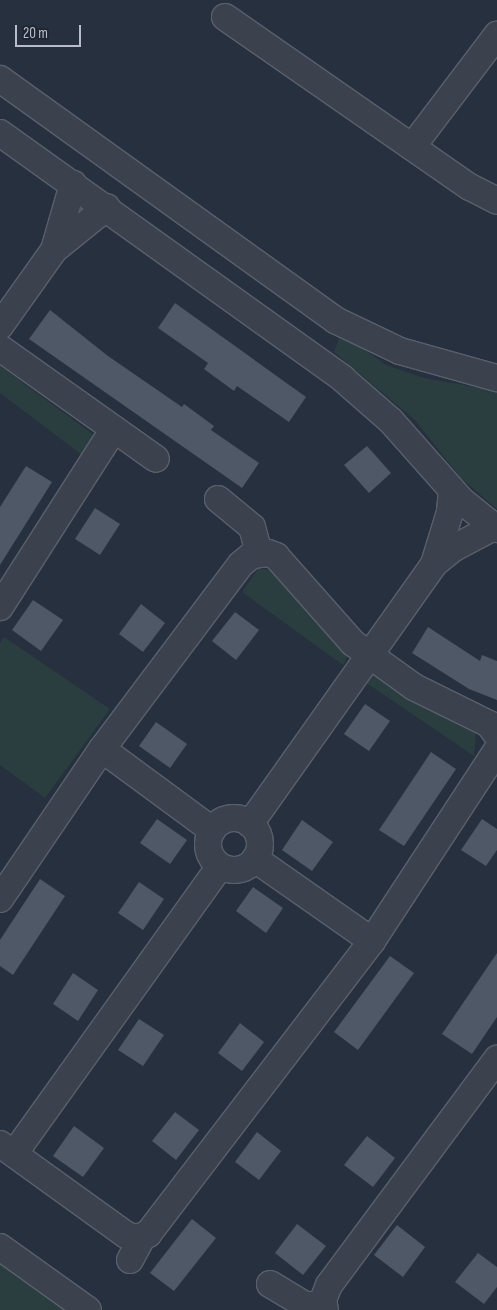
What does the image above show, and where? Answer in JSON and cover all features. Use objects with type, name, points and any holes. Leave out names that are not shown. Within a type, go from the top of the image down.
[{"type":"street","points":[[226,17],[470,187],[497,201]]},
{"type":"street","points":[[412,147],[497,34]]},
{"type":"street","points":[[0,79],[335,320],[400,351],[497,378]]},
{"type":"street","points":[[0,132],[310,353],[385,414],[452,491],[496,528],[454,548],[434,564],[250,824]]},
{"type":"street","points":[[54,250],[73,184]]},
{"type":"street","points":[[0,326],[54,250],[107,208]]},
{"type":"street","points":[[310,353],[335,320]]},
{"type":"street","points":[[0,348],[156,459]]},
{"type":"street","points":[[0,607],[114,429]]},
{"type":"street","points":[[434,564],[450,512],[452,491]]},
{"type":"street","points":[[218,499],[252,526],[260,553]]},
{"type":"street","points":[[0,899],[102,749],[241,564],[260,553],[268,553],[283,561],[345,635],[370,656],[414,687],[496,736],[372,941],[136,1249],[126,1235],[7,1149],[220,866]]},
{"type":"street","points":[[102,749],[212,830]]},
{"type":"street","points":[[230,818],[250,824],[260,845],[255,859],[238,870],[220,866],[208,849],[212,830],[230,818]]},
{"type":"street","points":[[255,859],[372,941]]},
{"type":"street","points":[[270,1284],[305,1305],[324,1308],[329,1285],[497,1059]]},
{"type":"street","points":[[0,1247],[88,1310]]},
{"type":"green space","points":[[341,333],[386,365],[424,378],[497,391],[497,509],[461,478],[415,420],[334,352]]},
{"type":"green space","points":[[0,366],[98,438],[82,455],[0,393]]},
{"type":"green space","points":[[259,568],[272,570],[348,656],[343,665],[242,592]]},
{"type":"green space","points":[[4,637],[110,709],[45,798],[0,765],[0,643]]},
{"type":"green space","points":[[372,671],[476,732],[474,756],[365,682]]},
{"type":"green space","points":[[0,1241],[97,1310],[0,1310]]},
{"type":"building","points":[[175,303],[306,397],[289,422],[237,386],[234,391],[204,369],[208,363],[158,328]]},
{"type":"building","points":[[50,310],[108,356],[182,407],[184,404],[214,426],[211,430],[259,463],[242,488],[29,339]]},
{"type":"building","points":[[367,446],[391,473],[369,493],[344,465]]},
{"type":"building","points":[[26,466],[52,482],[0,565],[0,507]]},
{"type":"building","points":[[95,508],[120,524],[100,555],[75,539]]},
{"type":"building","points":[[33,600],[63,620],[41,651],[12,630]]},
{"type":"building","points":[[141,604],[165,623],[143,652],[119,634]]},
{"type":"building","points":[[235,612],[259,630],[236,660],[212,641]]},
{"type":"building","points":[[428,627],[480,661],[482,655],[497,661],[497,700],[469,689],[412,653]]},
{"type":"building","points":[[365,704],[390,721],[369,751],[344,734]]},
{"type":"building","points":[[156,722],[187,744],[170,768],[139,746]]},
{"type":"building","points":[[431,752],[456,769],[404,846],[379,830]]},
{"type":"building","points":[[157,819],[187,840],[170,864],[140,843]]},
{"type":"building","points":[[482,819],[497,829],[497,850],[486,866],[461,850]]},
{"type":"building","points":[[302,820],[333,842],[312,871],[282,850]]},
{"type":"building","points":[[40,879],[65,896],[13,975],[0,966],[0,940]]},
{"type":"building","points":[[139,882],[164,899],[143,930],[118,913]]},
{"type":"building","points":[[253,887],[283,908],[266,933],[236,911]]},
{"type":"building","points":[[497,953],[497,1017],[472,1054],[442,1034]]},
{"type":"building","points":[[390,956],[414,973],[358,1050],[334,1032]]},
{"type":"building","points":[[73,973],[98,990],[78,1021],[53,1004]]},
{"type":"building","points":[[139,1019],[164,1035],[143,1066],[118,1050]]},
{"type":"building","points":[[240,1023],[264,1042],[242,1071],[218,1053]]},
{"type":"building","points":[[175,1112],[199,1130],[176,1160],[152,1141]]},
{"type":"building","points":[[74,1126],[104,1148],[83,1177],[53,1156]]},
{"type":"building","points":[[257,1132],[281,1151],[259,1180],[235,1162]]},
{"type":"building","points":[[367,1136],[395,1158],[373,1187],[344,1165]]},
{"type":"building","points":[[192,1219],[216,1238],[174,1291],[150,1273]]},
{"type":"building","points":[[297,1224],[326,1246],[303,1275],[275,1253]]},
{"type":"building","points":[[397,1225],[425,1247],[403,1277],[374,1255]]},
{"type":"building","points":[[478,1253],[497,1267],[497,1287],[484,1304],[455,1282]]}]
